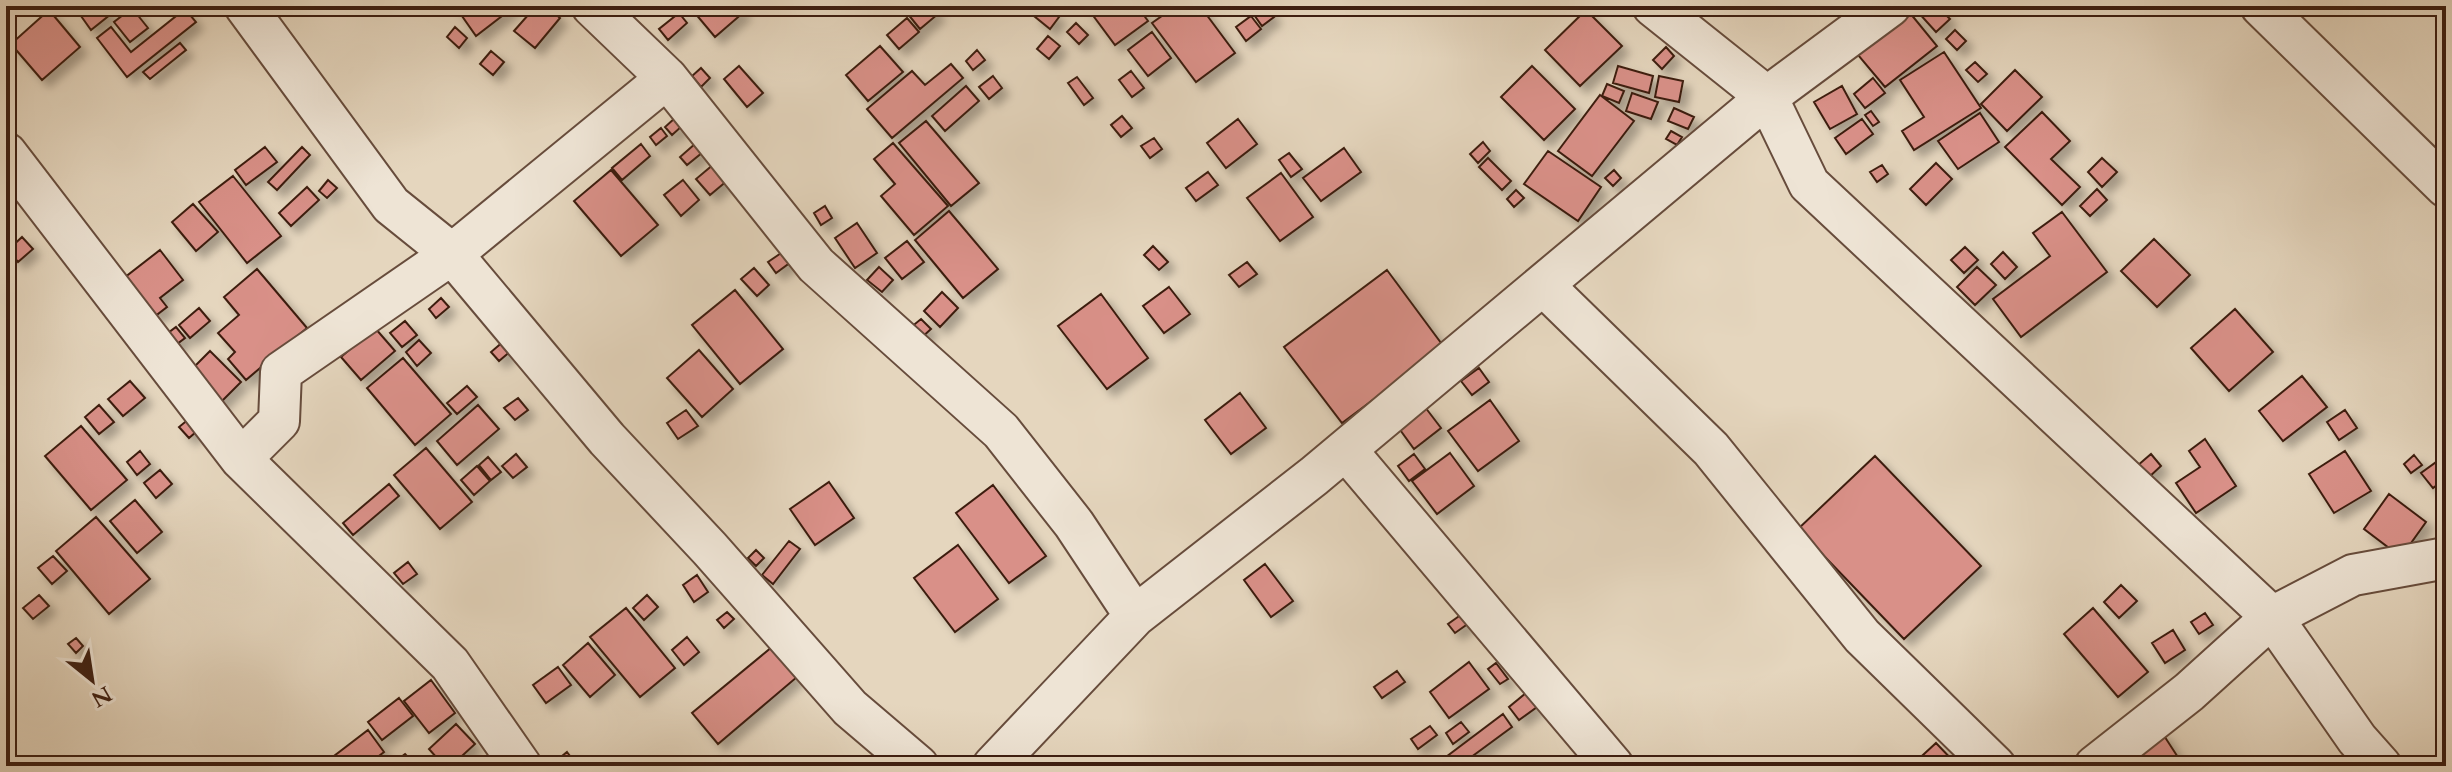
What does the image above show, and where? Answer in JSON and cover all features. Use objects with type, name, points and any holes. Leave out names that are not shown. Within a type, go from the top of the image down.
[{"type":"street","points":[[245,6],[391,205],[452,254],[607,439],[710,549],[850,708],[918,766]]},
{"type":"street","points":[[592,6],[667,78],[816,265],[1001,431],[1074,524],[1135,616]]},
{"type":"street","points":[[1653,6],[1767,97],[1809,184],[2272,617],[2357,739],[2381,766]]},
{"type":"street","points":[[993,766],[1135,616],[1346,450],[1767,97],[1890,6]]},
{"type":"street","points":[[2261,6],[2446,187]]},
{"type":"street","points":[[241,459],[279,421],[281,372],[452,254],[667,78]]},
{"type":"street","points":[[6,153],[241,459],[450,664],[521,766]]},
{"type":"street","points":[[1543,285],[1711,449],[1862,636],[1995,766]]},
{"type":"street","points":[[1346,450],[1613,766]]},
{"type":"street","points":[[2095,766],[2189,692],[2272,617],[2353,575],[2446,558]]},
{"type":"building","points":[[94,6],[105,6],[111,14],[91,30],[81,16]]},
{"type":"building","points":[[455,6],[515,6],[476,36]]},
{"type":"building","points":[[536,6],[547,6],[560,18],[535,48],[514,31]]},
{"type":"building","points":[[689,6],[738,6],[744,12],[715,37]]},
{"type":"building","points":[[915,6],[931,6],[938,14],[920,29],[907,13]]},
{"type":"building","points":[[1042,6],[1059,17],[1050,29],[1034,16]]},
{"type":"building","points":[[1086,6],[1137,6],[1148,21],[1115,45]]},
{"type":"building","points":[[1148,6],[1170,6],[1156,16]]},
{"type":"building","points":[[1176,6],[1200,6],[1235,53],[1196,82],[1152,23]]},
{"type":"building","points":[[1265,6],[1274,17],[1262,26],[1252,12]]},
{"type":"building","points":[[1922,6],[1937,6],[1950,19],[1936,32],[1917,11]]},
{"type":"building","points":[[132,8],[148,28],[130,42],[114,22]]},
{"type":"building","points":[[185,9],[196,22],[127,77],[97,38],[111,27],[131,52]]},
{"type":"building","points":[[49,10],[80,47],[42,80],[11,44]]},
{"type":"building","points":[[1586,10],[1622,46],[1580,86],[1545,50]]},
{"type":"building","points":[[679,13],[687,23],[668,40],[659,29]]},
{"type":"building","points":[[1910,13],[1937,46],[1885,87],[1858,55]]},
{"type":"building","points":[[1251,16],[1261,29],[1246,41],[1236,27]]},
{"type":"building","points":[[907,18],[919,32],[899,49],[887,35]]},
{"type":"building","points":[[1076,23],[1088,35],[1079,44],[1067,32]]},
{"type":"building","points":[[455,27],[467,38],[459,48],[447,37]]},
{"type":"building","points":[[1955,30],[1966,41],[1957,50],[1946,39]]},
{"type":"building","points":[[1152,32],[1171,58],[1148,76],[1128,50]]},
{"type":"building","points":[[1048,36],[1060,46],[1049,59],[1037,49]]},
{"type":"building","points":[[180,43],[186,50],[150,79],[143,72]]},
{"type":"building","points":[[880,46],[903,72],[868,101],[846,75]]},
{"type":"building","points":[[1666,47],[1674,56],[1662,69],[1653,60]]},
{"type":"building","points":[[977,50],[985,60],[973,70],[966,61]]},
{"type":"building","points":[[491,51],[504,62],[493,75],[480,64]]},
{"type":"building","points":[[1944,52],[1981,108],[1914,150],[1902,131],[1924,117],[1900,80]]},
{"type":"building","points":[[1975,62],[1987,74],[1978,82],[1966,70]]},
{"type":"building","points":[[951,64],[963,78],[892,138],[867,109],[912,71],[925,85]]},
{"type":"building","points":[[739,66],[763,93],[747,107],[724,79]]},
{"type":"building","points":[[1532,66],[1575,109],[1544,140],[1501,97]]},
{"type":"building","points":[[1618,66],[1653,76],[1649,93],[1613,83]]},
{"type":"building","points":[[701,68],[710,78],[701,87],[692,76]]},
{"type":"building","points":[[2015,70],[2042,97],[2007,131],[1981,104]]},
{"type":"building","points":[[1131,71],[1144,88],[1132,97],[1119,80]]},
{"type":"building","points":[[993,76],[1002,88],[989,99],[979,87]]},
{"type":"building","points":[[1659,76],[1683,81],[1679,102],[1655,97]]},
{"type":"building","points":[[1077,77],[1093,98],[1084,105],[1068,83]]},
{"type":"building","points":[[1873,78],[1885,93],[1865,108],[1854,94]]},
{"type":"building","points":[[1607,84],[1624,91],[1619,103],[1602,96]]},
{"type":"building","points":[[966,86],[979,101],[945,131],[932,116]]},
{"type":"building","points":[[1842,86],[1857,114],[1830,129],[1814,102]]},
{"type":"building","points":[[1632,93],[1658,102],[1651,119],[1626,111]]},
{"type":"building","points":[[1600,95],[1634,121],[1592,176],[1558,151]]},
{"type":"building","points":[[1674,108],[1694,117],[1688,129],[1668,121]]},
{"type":"building","points":[[1871,111],[1879,122],[1873,126],[1865,115]]},
{"type":"building","points":[[2042,112],[2070,141],[2051,159],[2080,187],[2062,205],[2005,147]]},
{"type":"building","points":[[1980,113],[1999,142],[1958,169],[1938,141]]},
{"type":"building","points":[[1122,116],[1132,128],[1121,137],[1111,125]]},
{"type":"building","points":[[675,118],[682,126],[672,135],[665,127]]},
{"type":"building","points":[[1238,119],[1257,144],[1226,168],[1207,143]]},
{"type":"building","points":[[1862,119],[1873,134],[1846,154],[1835,138]]},
{"type":"building","points":[[926,121],[979,183],[951,206],[899,143]]},
{"type":"building","points":[[661,128],[667,136],[656,145],[650,137]]},
{"type":"building","points":[[1671,131],[1682,137],[1677,145],[1666,139]]},
{"type":"building","points":[[1154,138],[1162,149],[1150,158],[1141,146]]},
{"type":"building","points":[[1483,142],[1490,151],[1478,163],[1470,154]]},
{"type":"building","points":[[696,143],[703,152],[687,165],[680,157]]},
{"type":"building","points":[[893,143],[948,206],[914,235],[881,196],[895,184],[874,159]]},
{"type":"building","points":[[641,144],[650,156],[622,180],[612,168]]},
{"type":"building","points":[[265,147],[277,162],[246,185],[235,170]]},
{"type":"building","points":[[302,147],[310,155],[277,190],[268,182]]},
{"type":"building","points":[[1344,148],[1361,172],[1321,201],[1303,178]]},
{"type":"building","points":[[1548,151],[1601,187],[1578,221],[1524,184]]},
{"type":"building","points":[[1289,153],[1302,169],[1291,177],[1279,160]]},
{"type":"building","points":[[1488,158],[1511,181],[1502,190],[1479,167]]},
{"type":"building","points":[[2102,158],[2117,172],[2102,187],[2088,172]]},
{"type":"building","points":[[1936,163],[1952,179],[1926,205],[1910,189]]},
{"type":"building","points":[[714,164],[728,180],[710,195],[696,179]]},
{"type":"building","points":[[1882,165],[1888,174],[1877,182],[1870,172]]},
{"type":"building","points":[[611,170],[658,225],[621,256],[574,201]]},
{"type":"building","points":[[1614,170],[1621,178],[1613,186],[1605,178]]},
{"type":"building","points":[[1208,172],[1218,185],[1196,201],[1186,188]]},
{"type":"building","points":[[1281,173],[1313,217],[1280,241],[1247,198]]},
{"type":"building","points":[[233,176],[281,236],[247,263],[199,202]]},
{"type":"building","points":[[328,180],[337,188],[327,198],[319,191]]},
{"type":"building","points":[[683,180],[699,200],[681,216],[664,195]]},
{"type":"building","points":[[307,187],[319,200],[291,226],[279,213]]},
{"type":"building","points":[[2097,189],[2107,200],[2090,216],[2080,206]]},
{"type":"building","points":[[1516,190],[1524,198],[1514,207],[1507,199]]},
{"type":"building","points":[[193,204],[218,232],[196,251],[172,222]]},
{"type":"building","points":[[825,206],[832,218],[821,225],[814,213]]},
{"type":"building","points":[[949,211],[998,269],[963,298],[915,240]]},
{"type":"building","points":[[2062,212],[2107,272],[2021,337],[1993,299],[2050,256],[2033,233]]},
{"type":"building","points":[[857,223],[877,253],[855,268],[835,238]]},
{"type":"building","points":[[22,237],[33,249],[18,262],[8,250]]},
{"type":"building","points":[[2154,239],[2190,275],[2157,307],[2121,271]]},
{"type":"building","points":[[907,241],[924,262],[902,279],[885,258]]},
{"type":"building","points":[[1153,246],[1168,262],[1159,270],[1144,255]]},
{"type":"building","points":[[1965,247],[1978,260],[1964,273],[1951,260]]},
{"type":"building","points":[[787,249],[795,259],[776,273],[768,262]]},
{"type":"building","points":[[160,250],[183,280],[160,298],[167,307],[154,317],[124,278]]},
{"type":"building","points":[[2003,252],[2017,267],[2005,279],[1991,264]]},
{"type":"building","points":[[1247,262],[1257,274],[1239,287],[1229,275]]},
{"type":"building","points":[[879,267],[893,280],[882,292],[867,280]]},
{"type":"building","points":[[1977,267],[1996,285],[1975,305],[1957,287]]},
{"type":"building","points":[[754,268],[769,285],[757,296],[741,279]]},
{"type":"building","points":[[257,269],[307,328],[246,380],[228,359],[235,352],[218,333],[239,315],[224,297]]},
{"type":"building","points":[[1387,270],[1444,347],[1342,423],[1284,347]]},
{"type":"building","points":[[1169,287],[1190,314],[1164,333],[1143,306]]},
{"type":"building","points":[[735,290],[783,349],[740,384],[692,325]]},
{"type":"building","points":[[942,292],[958,308],[940,327],[924,311]]},
{"type":"building","points":[[1101,294],[1148,358],[1107,389],[1058,326]]},
{"type":"building","points":[[441,298],[449,307],[436,318],[429,309]]},
{"type":"building","points":[[199,308],[210,321],[190,338],[179,325]]},
{"type":"building","points":[[2235,309],[2273,352],[2229,391],[2191,348]]},
{"type":"building","points":[[921,319],[931,329],[920,339],[910,328]]},
{"type":"building","points":[[405,321],[417,335],[402,347],[390,333]]},
{"type":"building","points":[[176,327],[185,338],[173,347],[164,336]]},
{"type":"building","points":[[375,328],[395,351],[361,380],[341,357]]},
{"type":"building","points":[[419,340],[431,353],[417,366],[406,352]]},
{"type":"building","points":[[504,341],[512,350],[499,361],[491,352]]},
{"type":"building","points":[[699,350],[733,389],[702,417],[667,378]]},
{"type":"building","points":[[210,351],[241,382],[217,406],[186,375]]},
{"type":"building","points":[[403,358],[451,414],[415,445],[367,388]]},
{"type":"building","points":[[1479,368],[1489,382],[1472,395],[1461,381]]},
{"type":"building","points":[[2302,376],[2327,407],[2283,441],[2259,411]]},
{"type":"building","points":[[130,381],[145,398],[123,416],[108,399]]},
{"type":"building","points":[[467,386],[477,397],[457,414],[447,403]]},
{"type":"building","points":[[1240,393],[1266,428],[1231,454],[1205,420]]},
{"type":"building","points":[[518,398],[528,410],[515,420],[504,408]]},
{"type":"building","points":[[1490,400],[1519,441],[1478,471],[1448,431]]},
{"type":"building","points":[[99,405],[114,422],[99,434],[85,417]]},
{"type":"building","points":[[478,405],[499,429],[457,465],[437,441]]},
{"type":"building","points":[[1425,407],[1441,428],[1414,449],[1398,427]]},
{"type":"building","points":[[686,410],[698,426],[678,439],[667,423]]},
{"type":"building","points":[[2345,410],[2357,428],[2339,440],[2327,422]]},
{"type":"building","points":[[195,414],[204,425],[189,438],[179,427]]},
{"type":"building","points":[[81,426],[127,480],[91,510],[45,456]]},
{"type":"building","points":[[2205,439],[2236,486],[2196,513],[2176,483],[2200,467],[2189,451]]},
{"type":"building","points":[[426,448],[472,502],[440,529],[394,475]]},
{"type":"building","points":[[140,451],[150,464],[137,475],[127,462]]},
{"type":"building","points":[[2345,451],[2371,491],[2334,513],[2309,474]]},
{"type":"building","points":[[1450,453],[1474,486],[1437,514],[1412,481]]},
{"type":"building","points":[[516,454],[527,467],[513,478],[502,466]]},
{"type":"building","points":[[1414,454],[1425,469],[1409,481],[1398,466]]},
{"type":"building","points":[[2151,454],[2161,466],[2148,478],[2137,466]]},
{"type":"building","points":[[2414,455],[2422,465],[2411,473],[2404,464]]},
{"type":"building","points":[[1875,456],[1981,566],[1904,639],[1798,529]]},
{"type":"building","points":[[488,457],[501,472],[491,480],[479,465]]},
{"type":"building","points":[[2439,460],[2446,469],[2446,478],[2433,488],[2421,473]]},
{"type":"building","points":[[477,466],[490,481],[474,495],[461,480]]},
{"type":"building","points":[[160,470],[172,484],[156,498],[144,483]]},
{"type":"building","points":[[829,482],[854,518],[815,545],[790,509]]},
{"type":"building","points":[[389,484],[399,496],[353,535],[343,523]]},
{"type":"building","points":[[993,485],[1046,556],[1009,583],[956,513]]},
{"type":"building","points":[[2389,494],[2426,522],[2401,557],[2364,529]]},
{"type":"building","points":[[135,500],[162,532],[137,553],[110,521]]},
{"type":"building","points":[[96,517],[150,579],[109,614],[56,551]]},
{"type":"building","points":[[789,541],[800,549],[773,584],[762,575]]},
{"type":"building","points":[[958,545],[998,599],[955,632],[914,578]]},
{"type":"building","points":[[756,550],[764,558],[756,566],[748,558]]},
{"type":"building","points":[[53,556],[67,571],[52,584],[38,568]]},
{"type":"building","points":[[408,562],[417,574],[403,584],[394,573]]},
{"type":"building","points":[[1265,564],[1293,601],[1271,617],[1244,580]]},
{"type":"building","points":[[697,575],[708,592],[694,602],[683,585]]},
{"type":"building","points":[[2121,585],[2137,601],[2119,618],[2104,602]]},
{"type":"building","points":[[39,595],[49,606],[33,619],[23,608]]},
{"type":"building","points":[[647,595],[658,607],[644,620],[633,608]]},
{"type":"building","points":[[626,608],[675,668],[640,697],[590,637]]},
{"type":"building","points":[[2093,608],[2148,672],[2118,697],[2064,634]]},
{"type":"building","points":[[727,612],[734,619],[724,628],[717,620]]},
{"type":"building","points":[[2205,613],[2213,625],[2199,634],[2191,622]]},
{"type":"building","points":[[1462,614],[1469,623],[1455,633],[1448,624]]},
{"type":"building","points":[[2173,630],[2185,650],[2165,663],[2152,643]]},
{"type":"building","points":[[687,637],[699,652],[684,665],[672,650]]},
{"type":"building","points":[[76,638],[83,646],[76,653],[68,644]]},
{"type":"building","points":[[588,643],[615,675],[590,697],[563,665]]},
{"type":"building","points":[[772,647],[797,677],[718,744],[692,713]]},
{"type":"building","points":[[1469,662],[1489,689],[1449,718],[1430,692]]},
{"type":"building","points":[[1496,663],[1508,679],[1500,684],[1488,669]]},
{"type":"building","points":[[558,667],[571,685],[546,703],[533,685]]},
{"type":"building","points":[[1397,671],[1405,682],[1382,698],[1374,687]]},
{"type":"building","points":[[431,680],[455,713],[429,733],[404,701]]},
{"type":"building","points":[[1526,693],[1537,707],[1519,720],[1509,707]]},
{"type":"building","points":[[399,698],[413,716],[382,740],[368,722]]},
{"type":"building","points":[[1503,714],[1512,727],[1459,766],[1434,766]]},
{"type":"building","points":[[1461,722],[1469,732],[1453,744],[1446,733]]},
{"type":"building","points":[[456,724],[475,744],[451,766],[444,766],[429,749]]},
{"type":"building","points":[[1430,726],[1437,735],[1418,749],[1411,739]]},
{"type":"building","points":[[368,730],[384,752],[366,766],[341,766],[334,756]]},
{"type":"building","points":[[2161,731],[2182,766],[2149,766],[2137,746]]},
{"type":"building","points":[[1936,743],[1958,766],[1911,766]]},
{"type":"building","points":[[567,752],[576,764],[560,766],[556,761]]},
{"type":"building","points":[[405,754],[413,763],[389,766]]}]
